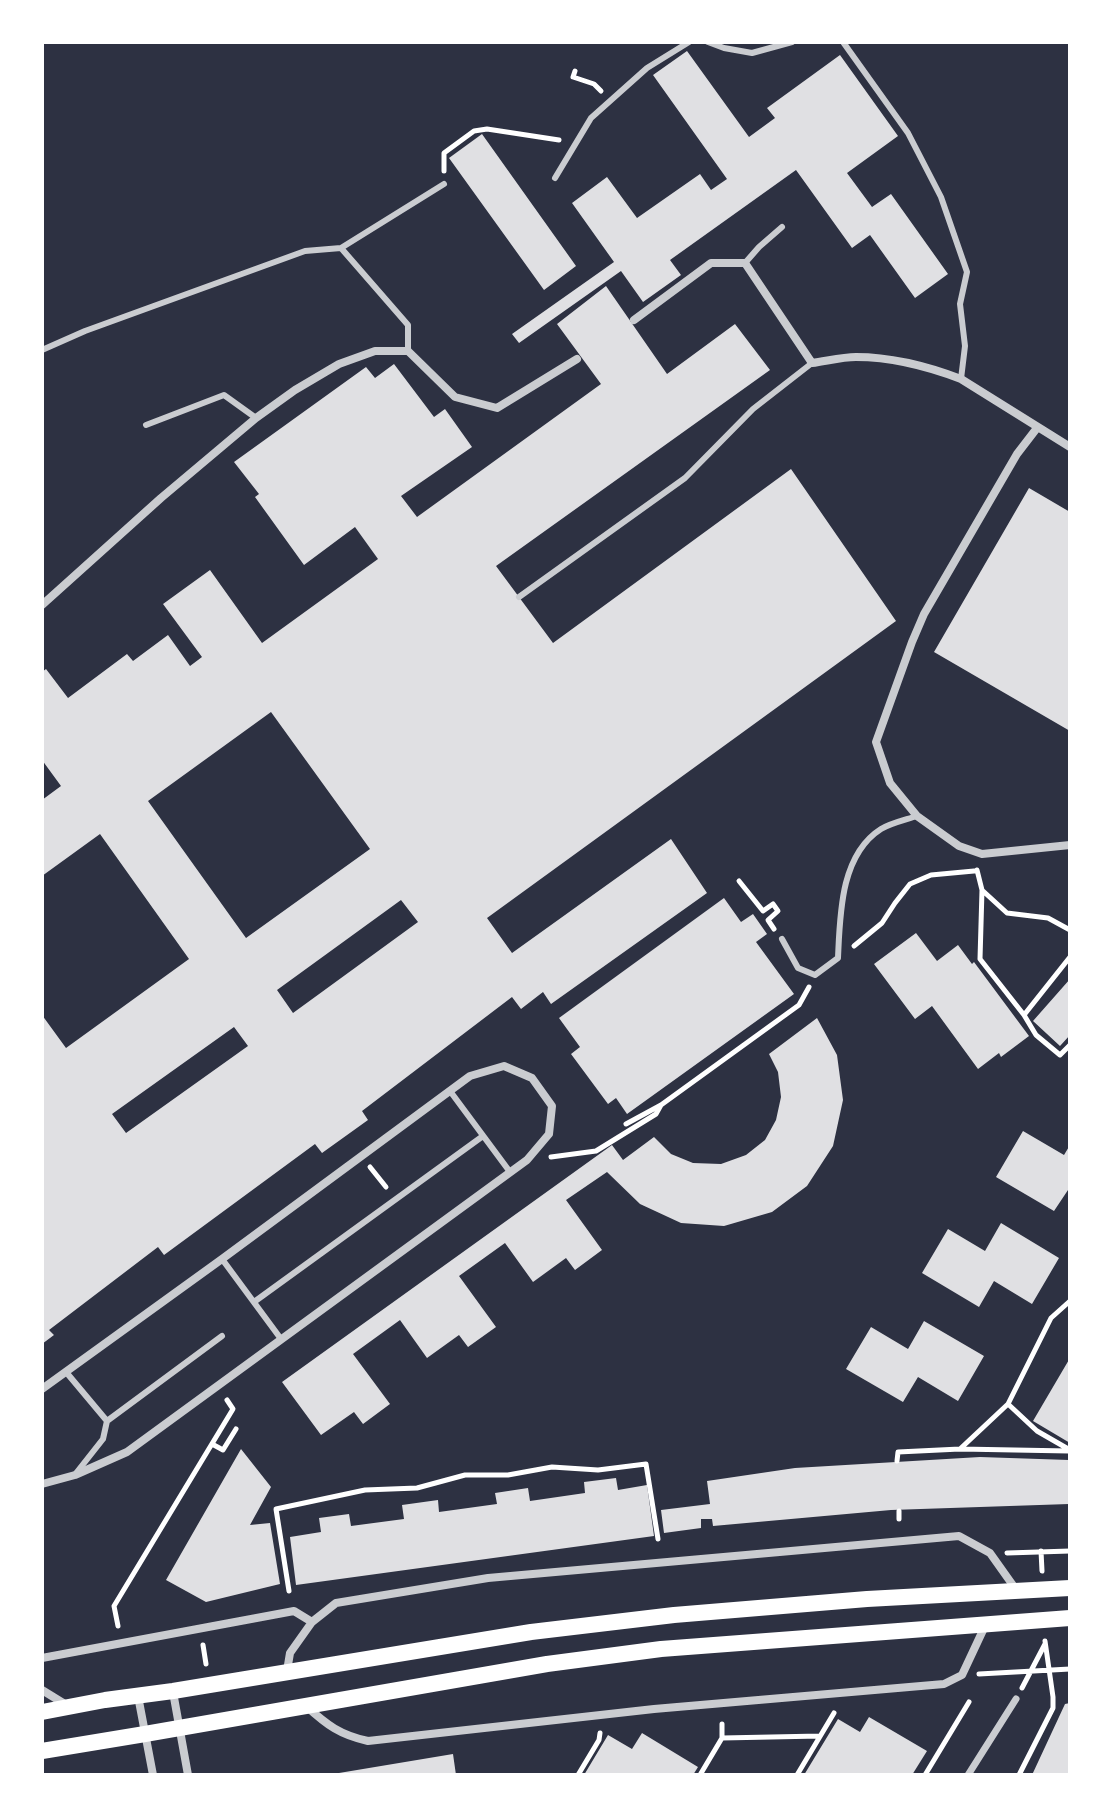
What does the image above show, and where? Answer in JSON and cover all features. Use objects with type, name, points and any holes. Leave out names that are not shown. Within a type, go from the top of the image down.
[{"type":"main road","points":[[42,1712],[531,1632],[674,1615],[867,1599],[1070,1588]]},
{"type":"main road","points":[[43,1752],[547,1664],[661,1649],[1070,1618]]},
{"type":"street","points":[[634,320],[711,263],[745,263],[812,363],[854,357],[890,359],[941,371],[961,379],[1070,447]]},
{"type":"street","points":[[42,605],[256,418],[339,364],[375,351],[408,351],[455,397],[497,408],[577,359]]},
{"type":"street","points":[[1037,428],[1017,454],[924,614],[876,742],[890,783],[917,816],[959,846],[982,854],[1070,845]]},
{"type":"street","points":[[42,1389],[470,1076],[504,1066],[532,1078],[552,1106],[549,1134],[527,1160],[127,1452],[75,1475],[42,1484]]},
{"type":"street","points":[[287,1671],[290,1653],[312,1622],[336,1603],[488,1578],[959,1536],[990,1553],[1017,1592]]},
{"type":"street","points":[[42,1658],[294,1611],[312,1622]]},
{"type":"street","points":[[306,1705],[327,1725],[349,1737],[368,1741],[654,1709],[944,1684],[962,1675],[985,1625]]},
{"type":"street","points":[[42,1690],[69,1707]]},
{"type":"street","points":[[173,1691],[188,1775]]},
{"type":"street","points":[[138,1696],[153,1775]]},
{"type":"street","points":[[968,1775],[1016,1699]]},
{"type":"lane","points":[[555,178],[591,118],[647,68],[689,42]]},
{"type":"lane","points":[[708,42],[752,53],[792,42]]},
{"type":"lane","points":[[843,42],[908,133],[941,197],[957,242],[967,272],[960,304],[965,346],[961,379]]},
{"type":"lane","points":[[42,350],[85,331],[305,251],[341,248],[444,184]]},
{"type":"lane","points":[[745,263],[782,227]]},
{"type":"lane","points":[[341,248],[408,325],[408,351]]},
{"type":"lane","points":[[519,597],[685,478],[753,409],[812,363]]},
{"type":"lane","points":[[146,425],[224,395],[256,418]]},
{"type":"lane","points":[[782,939],[798,968],[815,975],[838,958],[842,896],[849,872],[864,845],[881,829],[917,816]]},
{"type":"lane","points":[[450,1091],[510,1172]]},
{"type":"lane","points":[[254,1302],[483,1136]]},
{"type":"lane","points":[[222,1259],[281,1339]]},
{"type":"lane","points":[[75,1475],[103,1439],[107,1421],[222,1336]]},
{"type":"lane","points":[[66,1372],[107,1421]]},
{"type":"path","points":[[575,71],[573,77],[594,84],[611,100]]},
{"type":"path","points":[[444,184],[444,153],[474,131],[487,129],[576,143]]},
{"type":"path","points":[[982,854],[977,870],[982,890],[980,959],[1036,1035],[1060,1055],[1070,1045]]},
{"type":"path","points":[[838,958],[882,923],[910,884],[931,875],[977,870]]},
{"type":"path","points":[[739,881],[763,911],[773,904],[778,911],[768,920],[782,939]]},
{"type":"path","points":[[982,890],[1007,913],[1048,918],[1070,930]]},
{"type":"path","points":[[1024,1015],[1070,957]]},
{"type":"path","points":[[626,1124],[661,1105],[799,1005],[815,975]]},
{"type":"path","points":[[527,1160],[596,1151],[656,1114],[661,1105]]},
{"type":"path","points":[[960,1449],[1008,1404],[1051,1318],[1070,1301]]},
{"type":"path","points":[[1008,1404],[1037,1431],[1070,1450]]},
{"type":"path","points":[[118,1626],[114,1606],[233,1409]]},
{"type":"path","points":[[212,1444],[223,1450],[236,1429]]},
{"type":"path","points":[[897,1461],[898,1452],[1070,1450]]},
{"type":"path","points":[[289,1591],[276,1509],[365,1490],[417,1488],[465,1475],[508,1475],[552,1467],[598,1470],[646,1464],[658,1539]]},
{"type":"path","points":[[990,1553],[1070,1551]]},
{"type":"path","points":[[202,1640],[206,1664]]},
{"type":"path","points":[[1016,1699],[1045,1643],[1053,1708],[1019,1775]]},
{"type":"path","points":[[962,1675],[1070,1669]]},
{"type":"path","points":[[925,1775],[969,1702]]},
{"type":"path","points":[[797,1775],[834,1713]]},
{"type":"path","points":[[700,1775],[722,1738],[722,1724]]},
{"type":"path","points":[[578,1775],[600,1733]]},
{"type":"path","points":[[722,1738],[820,1736]]},
{"type":"building","points":[[687,51],[749,137],[775,118],[767,108],[840,55],[898,136],[847,173],[872,207],[891,194],[948,274],[915,298],[870,235],[852,248],[796,170],[670,260],[681,275],[643,302],[621,271],[519,343],[512,334],[614,262],[572,203],[607,177],[637,218],[700,174],[711,190],[727,179],[653,75]]},
{"type":"building","points":[[482,134],[576,266],[544,290],[449,158]]},
{"type":"building","points":[[606,286],[667,374],[735,324],[770,370],[496,566],[553,643],[791,469],[896,621],[487,918],[512,953],[671,839],[707,893],[551,1004],[543,992],[521,1009],[512,997],[362,1111],[368,1120],[322,1153],[315,1144],[164,1255],[158,1247],[49,1330],[54,1335],[42,1344],[42,1015],[66,1048],[189,959],[100,834],[42,876],[42,800],[61,786],[42,760],[42,672],[46,669],[68,698],[127,654],[133,661],[168,635],[190,666],[202,657],[163,604],[210,570],[262,643],[378,559],[355,527],[304,565],[255,497],[259,494],[234,462],[366,367],[375,378],[394,364],[434,417],[445,409],[472,447],[401,496],[417,517],[601,384],[557,324]],"holes":[[[271,712],[370,849],[246,938],[148,801]],[[401,900],[418,922],[293,1013],[277,990]],[[234,1027],[248,1046],[126,1133],[112,1114]]]},
{"type":"building","points":[[1029,488],[1070,512],[1070,731],[934,652]]},
{"type":"building","points":[[724,898],[741,922],[753,914],[767,934],[756,942],[794,994],[627,1114],[616,1098],[608,1104],[571,1054],[580,1047],[559,1018]]},
{"type":"building","points":[[916,933],[937,961],[958,945],[1029,1036],[1001,1057],[999,1053],[978,1069],[932,1006],[915,1019],[874,964]]},
{"type":"building","points":[[1070,979],[1070,1035],[1060,1046],[1033,1021]]},
{"type":"building","points":[[817,1018],[837,1055],[843,1100],[833,1146],[807,1186],[772,1212],[724,1226],[681,1223],[640,1204],[607,1172],[566,1200],[602,1250],[575,1270],[566,1258],[533,1282],[505,1243],[459,1276],[496,1327],[468,1347],[459,1335],[427,1358],[400,1320],[353,1354],[390,1404],[363,1424],[354,1412],[321,1435],[282,1382],[612,1145],[623,1160],[654,1137],[671,1154],[693,1163],[721,1164],[746,1155],[765,1140],[776,1120],[781,1097],[778,1072],[769,1054]]},
{"type":"building","points":[[1023,1131],[1064,1155],[1070,1145],[1070,1187],[1054,1211],[996,1177]]},
{"type":"building","points":[[1001,1223],[1059,1258],[1032,1304],[994,1281],[979,1307],[922,1273],[948,1229],[985,1251]]},
{"type":"building","points":[[924,1321],[984,1356],[958,1401],[918,1377],[903,1402],[846,1369],[871,1327],[908,1349]]},
{"type":"building","points":[[1070,1358],[1070,1443],[1033,1421]]},
{"type":"building","points":[[241,1449],[271,1487],[250,1525],[270,1523],[280,1584],[206,1602],[166,1580]]},
{"type":"building","points":[[980,1457],[1069,1460],[1069,1504],[891,1510],[713,1526],[712,1519],[701,1519],[701,1528],[664,1533],[661,1510],[710,1504],[707,1481],[795,1468]]},
{"type":"building","points":[[616,1478],[618,1490],[647,1485],[654,1536],[296,1585],[290,1537],[321,1532],[319,1518],[349,1514],[351,1526],[404,1519],[402,1505],[438,1500],[439,1512],[497,1504],[495,1493],[528,1488],[530,1501],[585,1493],[584,1482]]},
{"type":"building","points":[[1070,1703],[1070,1775],[1032,1775],[1065,1704]]},
{"type":"building","points":[[869,1717],[927,1751],[912,1775],[804,1775],[838,1719],[860,1732]]},
{"type":"building","points":[[642,1733],[698,1767],[693,1775],[584,1775],[608,1735],[632,1749]]},
{"type":"building","points":[[453,1754],[456,1775],[339,1775],[339,1773]]}]
